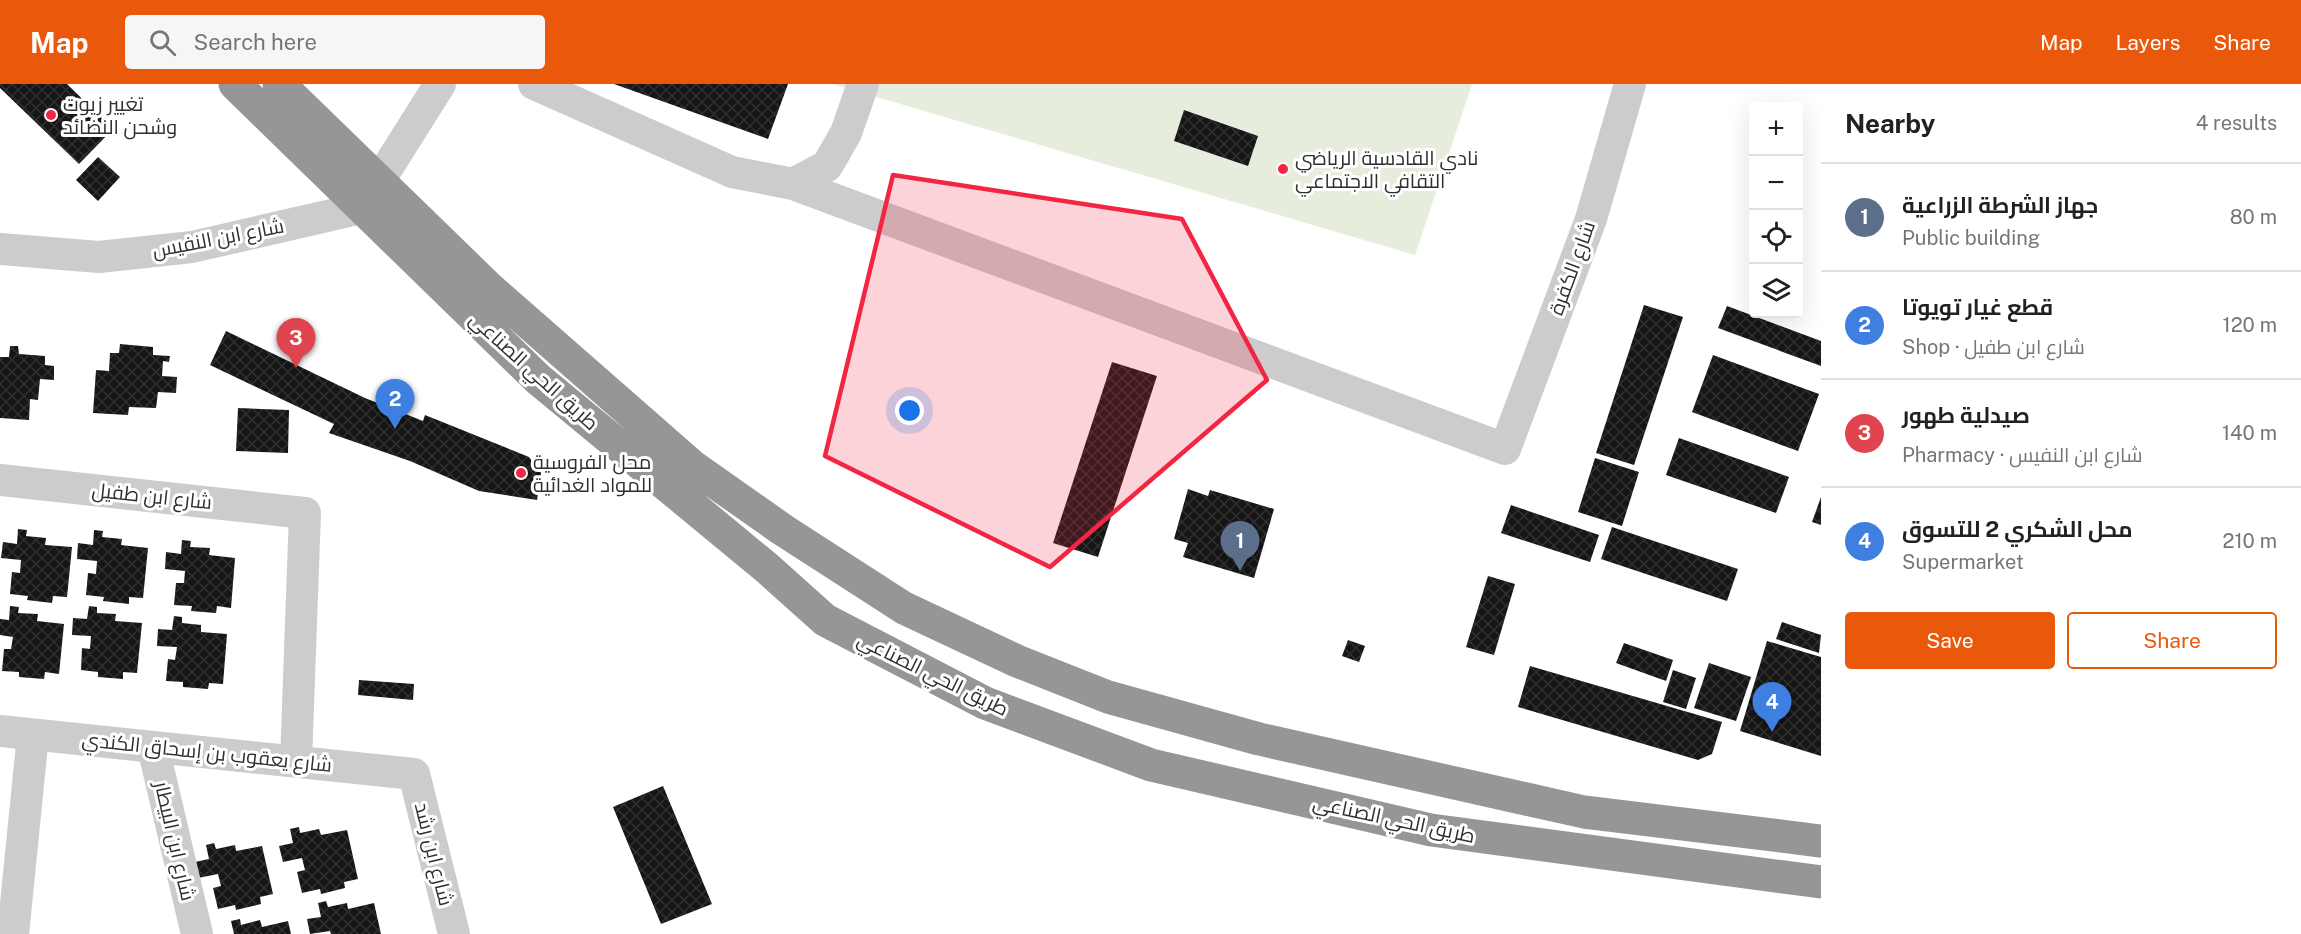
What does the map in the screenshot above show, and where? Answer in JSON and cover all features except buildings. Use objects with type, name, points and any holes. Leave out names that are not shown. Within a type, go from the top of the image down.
[{"type":"highway","name":"طريق الحي الصناعي","points":[[235,84],[499,297],[692,466],[783,530],[904,608],[1017,661],[1108,697],[1259,739],[1584,812],[1821,841]]},
{"type":"highway","name":"طريق الحي الصناعي","points":[[279,84],[371,195],[538,379],[766,568],[825,620],[985,703],[1151,765],[1431,830],[1821,882]]},
{"type":"street","points":[[371,195],[440,84]]},
{"type":"street","points":[[534,84],[732,172],[793,184],[827,166],[846,133],[863,84]]},
{"type":"street","name":"شارع الكفرة","points":[[793,184],[1505,449],[1591,219],[1630,84]]},
{"type":"street","name":"شارع ابن النفيس","points":[[0,249],[99,257],[192,247],[371,195]]},
{"type":"street","name":"شارع ابن طفيل","points":[[0,480],[304,513],[296,761]]},
{"type":"street","name":"شارع يعقوب بن إسحاق الكندي","points":[[0,731],[414,774]]},
{"type":"street","points":[[14,934],[33,735]]},
{"type":"street","name":"شارع ابن البيطار","points":[[153,747],[197,934]]},
{"type":"street","name":"شارع ابن رشد","points":[[414,774],[454,934]]},
{"type":"highlighted area","points":[[893,175],[1182,219],[1267,380],[1050,567],[825,456]]},
{"type":"green space","name":"نادي القادسية الرياضي التقافي الاجتماعي","points":[[832,84],[1472,84],[1415,255]]},
{"type":"place","name":"تغيير زيوت وشحن النضائد","points":[[51,115]]},
{"type":"place","name":"نادي القادسية الرياضي التقافي الاجتماعي","points":[[1283,169]]},
{"type":"place","name":"صيدلية طهور","points":[[296,368]]},
{"type":"place","name":"قطع غيار تويوتا","points":[[395,429]]},
{"type":"place","name":"محل الفروسية للمواد الغدائية","points":[[521,473]]},
{"type":"place","name":"جهاز الشرطة الزراعية","points":[[1240,571]]},
{"type":"place","name":"محل الشكري 2 للتسوق","points":[[1772,732]]}]
